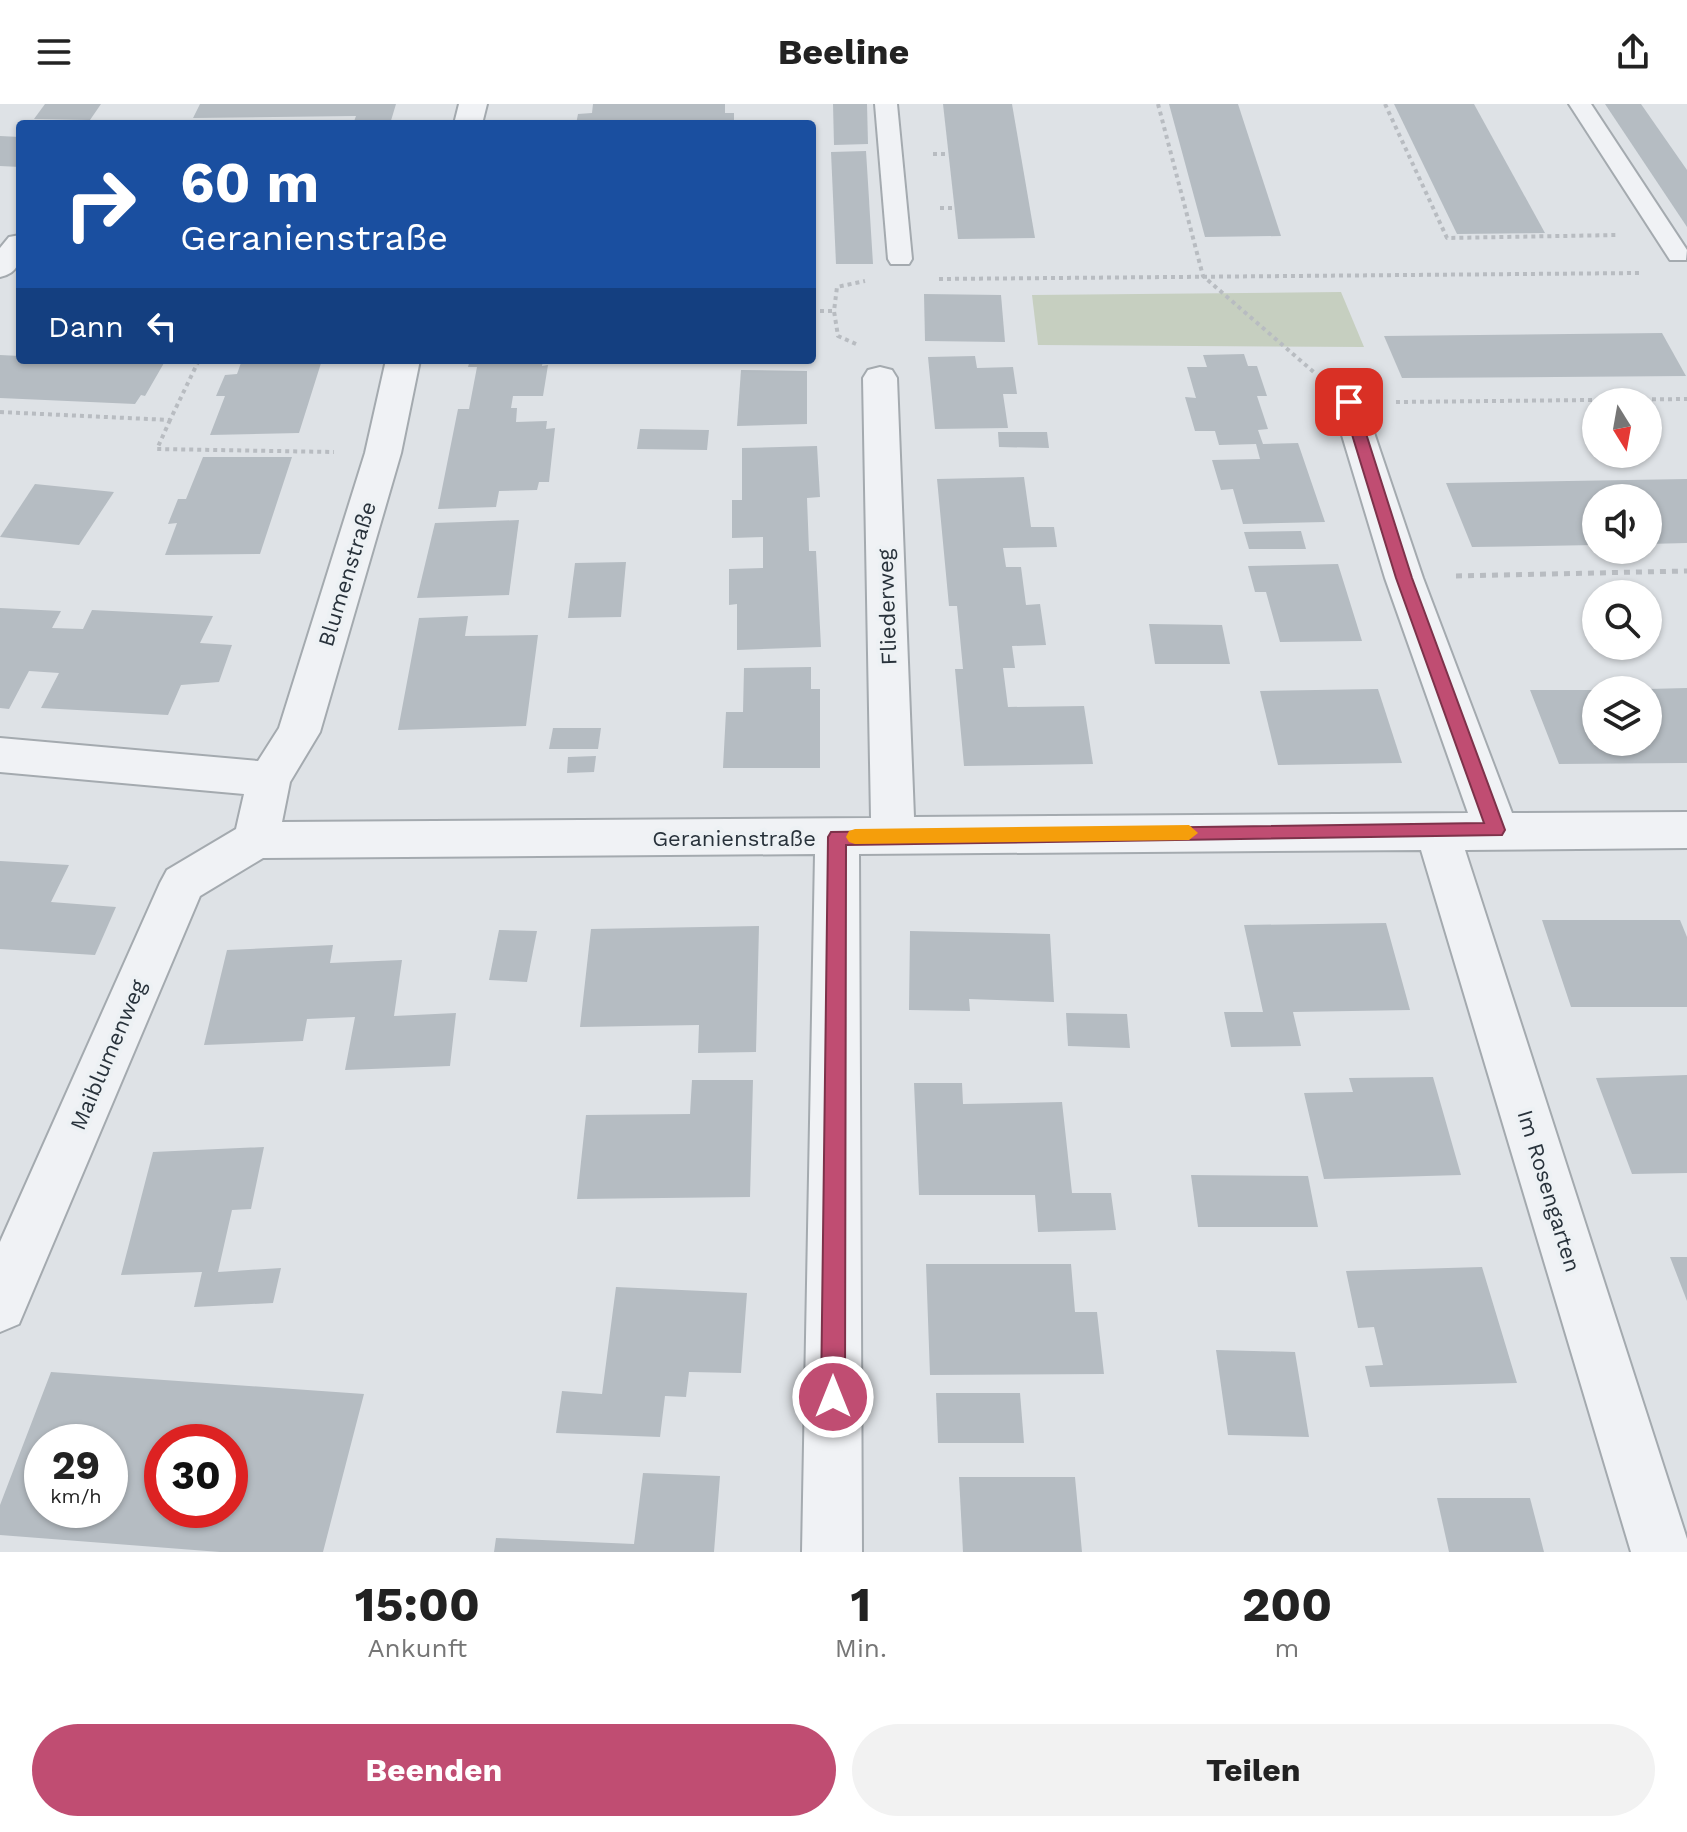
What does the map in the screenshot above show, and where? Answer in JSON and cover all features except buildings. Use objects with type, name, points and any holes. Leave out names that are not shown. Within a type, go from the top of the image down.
[{"type":"street","points":[[0,268],[16,249]]},
{"type":"street","name":"Blumenstraße","points":[[269,779],[299,732],[383,453],[402,364]]},
{"type":"street","name":"Fliederweg","points":[[880,378],[893,836]]},
{"type":"street","points":[[1349,402],[1404,578],[1496,830]]},
{"type":"street","points":[[0,755],[269,779],[256,840]]},
{"type":"street","name":"Im Rosengarten","points":[[1437,830],[1661,1552]]},
{"type":"street","name":"Geranienstraße","points":[[256,840],[1687,830]]},
{"type":"street","points":[[832,1552],[837,837]]},
{"type":"street","name":"Maiblumenweg","points":[[0,1305],[183,883],[256,840]]},
{"type":"lane","points":[[886,104],[900,259]]},
{"type":"lane","points":[[1580,104],[1678,255]]},
{"type":"path","points":[[1158,104],[1203,276],[1349,402],[1687,399]]},
{"type":"path","points":[[1385,104],[1447,238],[1666,234]]},
{"type":"path","points":[[924,279],[1644,273]]},
{"type":"path","points":[[816,311],[834,311],[837,287],[847,282],[878,280]]},
{"type":"path","points":[[197,364],[157,449],[383,453]]},
{"type":"path","points":[[0,412],[170,420]]},
{"type":"path","points":[[1404,578],[1687,571]]},
{"type":"green space","points":[[1341,292],[1364,347],[1038,345],[1032,295]]},
{"type":"slow traffic","points":[[855,837],[1189,833]]},
{"type":"route","points":[[833,1397],[837,837],[1496,830],[1404,578],[1349,402]]}]
